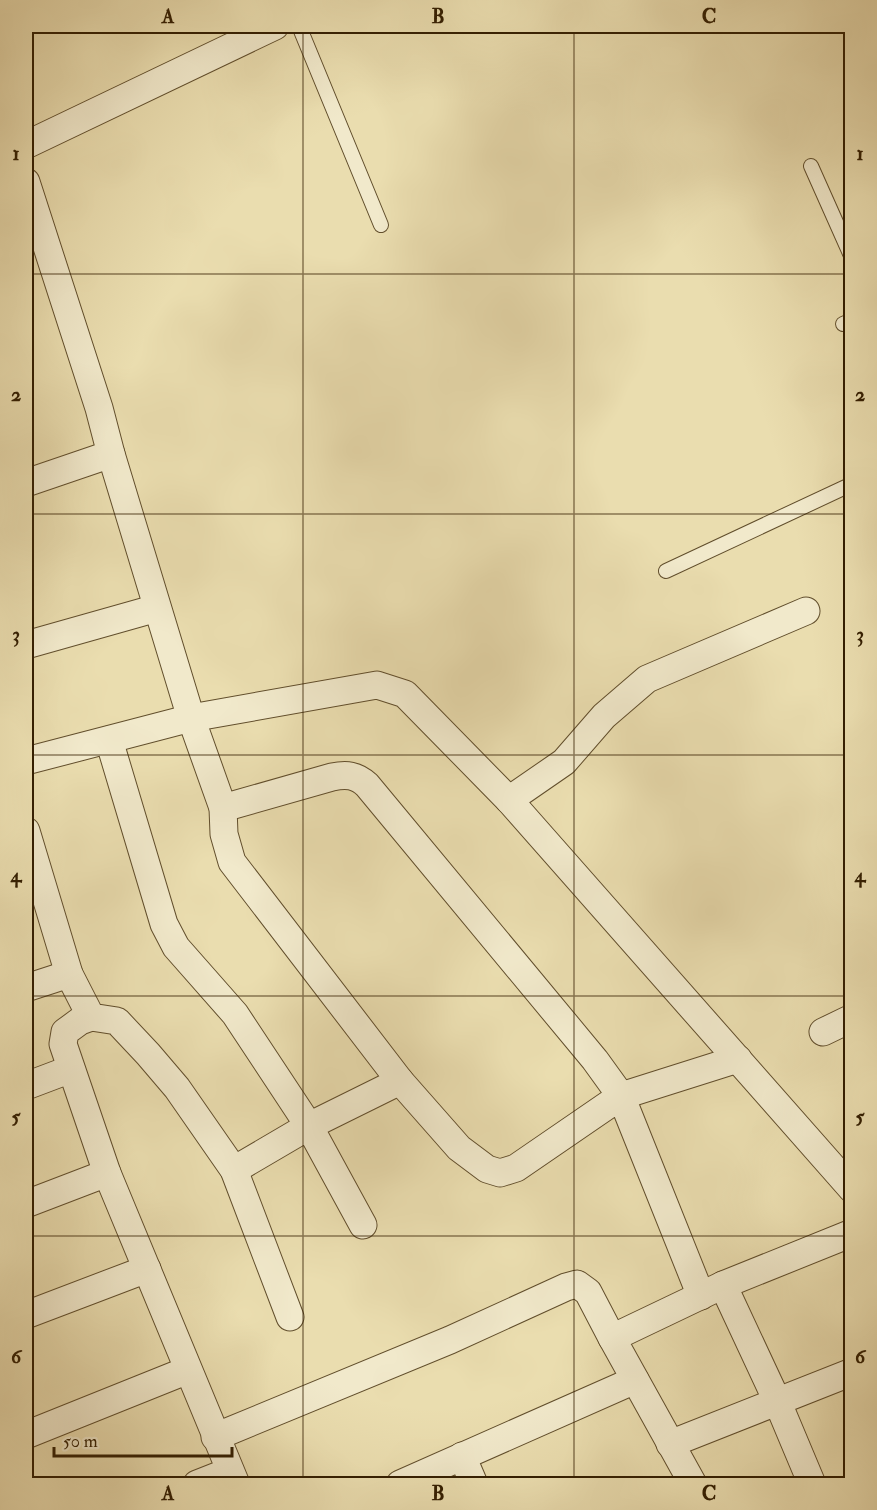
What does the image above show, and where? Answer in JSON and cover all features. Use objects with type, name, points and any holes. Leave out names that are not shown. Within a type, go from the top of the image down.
[{"type":"street","points":[[26,145],[275,26]]},
{"type":"street","points":[[26,182],[99,408],[191,718],[223,808],[224,834],[232,862],[400,1081],[459,1148],[487,1168],[500,1173],[516,1168],[621,1096],[738,1059]]},
{"type":"street","points":[[26,483],[111,454]]},
{"type":"street","points":[[26,645],[157,608]]},
{"type":"street","points":[[509,800],[564,762],[604,716],[647,679],[806,611]]},
{"type":"street","points":[[26,761],[191,718],[377,686],[405,694],[509,800],[852,1189]]},
{"type":"street","points":[[109,740],[164,924],[176,947],[235,1014],[309,1126],[363,1225]]},
{"type":"street","points":[[223,808],[344,774],[357,776],[367,785],[595,1060],[621,1096],[712,1291],[778,1402],[812,1485]]},
{"type":"street","points":[[26,831],[69,974],[91,1017]]},
{"type":"street","points":[[26,988],[69,974]]},
{"type":"street","points":[[197,1485],[233,1478],[107,1173],[63,1044],[65,1032],[80,1021],[91,1017],[117,1021],[177,1088],[234,1170],[290,1317]]},
{"type":"street","points":[[823,1032],[852,1018]]},
{"type":"street","points":[[26,1086],[71,1069]]},
{"type":"street","points":[[234,1170],[309,1126],[400,1081]]},
{"type":"street","points":[[26,1204],[107,1173]]},
{"type":"street","points":[[612,1338],[712,1291],[852,1233]]},
{"type":"street","points":[[26,1315],[147,1269]]},
{"type":"street","points":[[215,1437],[450,1340],[577,1284],[588,1292],[670,1444],[683,1482]]},
{"type":"street","points":[[26,1435],[188,1370]]},
{"type":"street","points":[[670,1444],[852,1372]]},
{"type":"street","points":[[400,1485],[635,1380]]},
{"type":"street","points":[[462,1456],[474,1485]]},
{"type":"lane","points":[[299,26],[381,225]]},
{"type":"lane","points":[[811,166],[852,258]]},
{"type":"lane","points":[[666,571],[852,484]]}]
